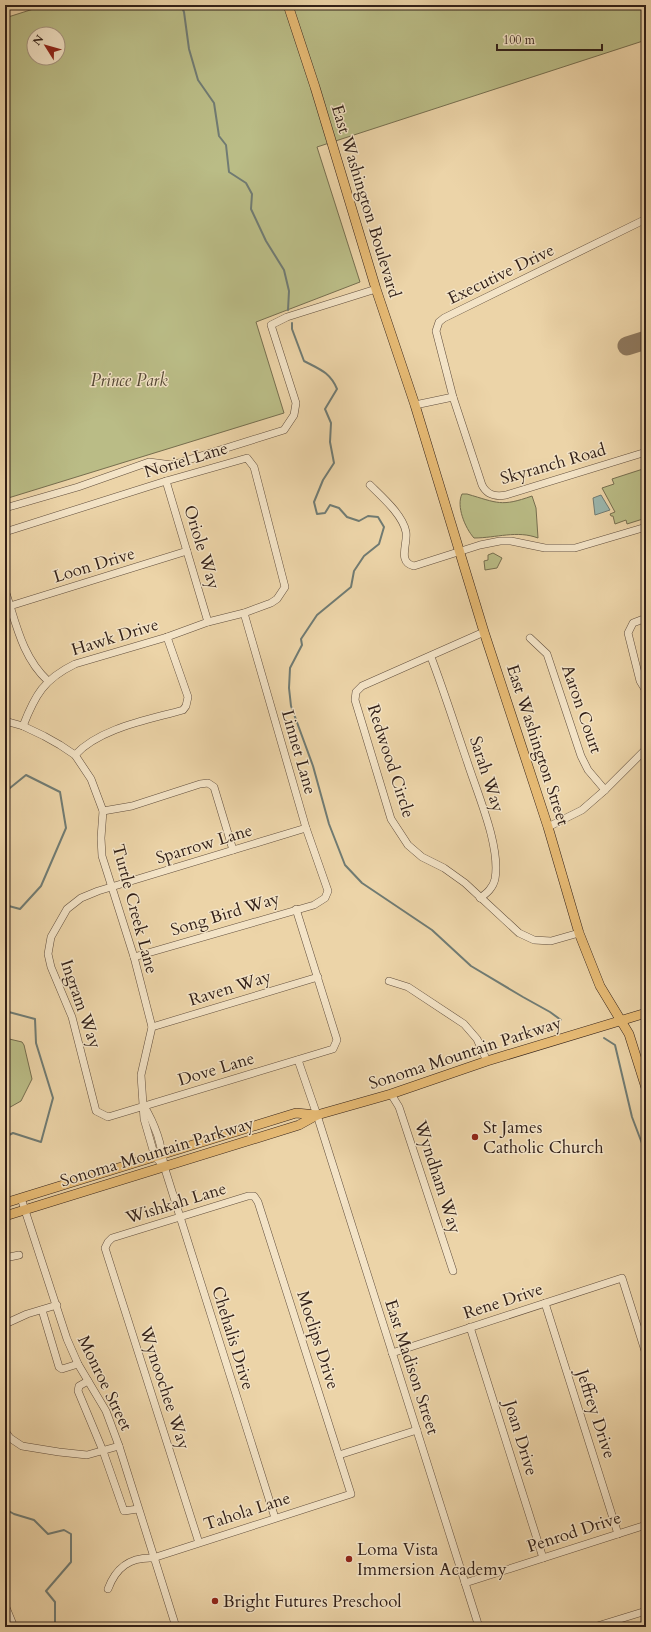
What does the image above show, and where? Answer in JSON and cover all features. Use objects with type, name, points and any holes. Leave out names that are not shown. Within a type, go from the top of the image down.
[{"type":"main road","name":"East Washington Boulevard","points":[[288,5],[315,87],[376,289],[416,405]]},
{"type":"main road","name":"East Washington Street","points":[[416,405],[484,632],[548,827],[580,933],[600,986],[622,1020],[629,1034],[646,1088]]},
{"type":"main road","name":"Sonoma Mountain Parkway","points":[[5,1216],[299,1125],[318,1116],[391,1094],[487,1060],[646,1013]]},
{"type":"main road","name":"Sonoma Mountain Parkway","points":[[5,1203],[296,1113],[318,1116]]},
{"type":"street","name":"Executive Drive","points":[[453,397],[436,330],[444,318],[646,219]]},
{"type":"street","points":[[5,508],[78,487],[149,462],[172,465],[284,430],[294,415],[296,403],[271,325],[286,317],[376,289]]},
{"type":"street","points":[[416,405],[453,397]]},
{"type":"street","name":"Skyranch Road","points":[[453,397],[482,485],[484,489],[492,495],[506,495],[646,452]]},
{"type":"street","name":"Noriel Lane","points":[[5,532],[166,481],[247,458],[250,460],[254,468],[285,587]]},
{"type":"street","name":"Oriole Way","points":[[166,481],[208,622]]},
{"type":"street","points":[[370,485],[401,519],[406,532],[404,558],[408,564],[414,566],[500,541],[511,541],[549,548],[575,548],[646,527]]},
{"type":"street","name":"Loon Drive","points":[[10,606],[187,551]]},
{"type":"street","name":"Hawk Drive","points":[[23,726],[36,696],[48,681],[61,671],[75,664],[167,637],[208,622],[244,613],[271,603],[277,599],[285,587]]},
{"type":"street","points":[[5,590],[18,633],[30,660],[38,672],[48,681]]},
{"type":"street","name":"Linnet Lane","points":[[244,613],[306,828],[328,891],[325,898]]},
{"type":"street","points":[[646,618],[633,622],[628,633],[640,681],[646,691]]},
{"type":"street","name":"Redwood Circle","points":[[484,632],[431,657],[362,686],[356,692],[355,700],[391,819],[408,845],[422,857],[444,868],[465,883],[519,933],[534,940],[551,941],[580,933]]},
{"type":"street","points":[[75,755],[96,738],[131,725],[183,710],[186,706],[188,697],[167,637]]},
{"type":"street","name":"Aaron Court","points":[[530,638],[547,654],[580,756],[588,770],[605,790]]},
{"type":"street","name":"Sarah Way","points":[[431,657],[451,710],[492,841],[496,868],[494,881],[489,892],[480,898]]},
{"type":"street","name":"Turtle Creek Lane","points":[[5,721],[23,726],[60,745],[75,755],[91,779],[103,811],[101,838],[102,856],[134,957],[152,1027],[141,1075],[144,1106],[151,1117],[159,1156],[164,1166]]},
{"type":"street","points":[[548,827],[582,810],[605,790],[646,749]]},
{"type":"street","points":[[103,811],[132,806],[200,784],[208,783],[214,787],[233,850]]},
{"type":"street","name":"Sparrow Lane","points":[[111,888],[306,828]]},
{"type":"street","name":"Ingram Way","points":[[111,888],[81,898],[67,909],[51,937],[48,954],[51,967],[72,1017],[96,1112],[108,1117],[144,1106]]},
{"type":"street","name":"Song Bird Way","points":[[134,957],[314,905],[325,898]]},
{"type":"street","points":[[296,909],[337,1040],[333,1049],[298,1060],[318,1116]]},
{"type":"street","name":"Raven Way","points":[[152,1027],[318,977]]},
{"type":"street","points":[[389,981],[408,987],[464,1024],[477,1039],[487,1060]]},
{"type":"street","name":"Dove Lane","points":[[144,1106],[298,1060]]},
{"type":"street","name":"Wyndham Way","points":[[391,1094],[399,1107],[453,1272]]},
{"type":"street","name":"East Madison Street","points":[[318,1116],[321,1131],[479,1627]]},
{"type":"street","name":"Chehalis Drive","points":[[164,1166],[274,1518]]},
{"type":"street","name":"Wishkah Lane","points":[[108,1242],[112,1238],[248,1196],[254,1196]]},
{"type":"street","name":"Moclips Drive","points":[[254,1196],[258,1202],[351,1494]]},
{"type":"street","name":"Monroe Street","points":[[21,1198],[67,1339],[78,1364],[106,1412],[119,1446],[153,1558],[176,1627]]},
{"type":"street","name":"Wynoochee Way","points":[[108,1242],[106,1248],[199,1543]]},
{"type":"street","points":[[5,1258],[19,1255]]},
{"type":"street","name":"Rene Drive","points":[[392,1353],[622,1278],[646,1354]]},
{"type":"street","name":"Jeffrey Drive","points":[[545,1303],[618,1534]]},
{"type":"street","points":[[5,1324],[27,1314],[57,1305]]},
{"type":"street","points":[[42,1310],[59,1367],[66,1369],[78,1364]]},
{"type":"street","name":"Joan Drive","points":[[470,1328],[543,1558]]},
{"type":"street","points":[[88,1381],[79,1386],[78,1391],[103,1451],[124,1511],[138,1509]]},
{"type":"street","points":[[339,1455],[417,1430]]},
{"type":"street","points":[[5,1431],[10,1438],[22,1446],[87,1455],[119,1446]]},
{"type":"street","name":"Tahola Lane","points":[[108,1589],[117,1571],[125,1565],[144,1557],[153,1558],[351,1494]]},
{"type":"street","name":"Penrod Drive","points":[[465,1583],[646,1525]]},
{"type":"street","points":[[5,1605],[14,1627]]},
{"type":"street","points":[[594,1627],[646,1611]]},
{"type":"green space","name":"Prince Park","points":[[46,5],[646,5],[646,40],[317,147],[360,282],[256,322],[284,413],[5,499],[5,18]]},
{"type":"green space","points":[[646,468],[646,518],[627,524],[626,520],[615,524],[613,516],[610,514],[615,512],[602,488],[614,484],[612,479]]},
{"type":"green space","points":[[462,494],[506,503],[532,496],[536,508],[538,538],[514,534],[474,538],[467,529],[462,517],[460,499]]},
{"type":"green space","points":[[493,553],[502,558],[497,568],[485,570],[484,561],[488,560],[488,555]]},
{"type":"green space","points":[[5,1038],[22,1042],[24,1045],[32,1079],[21,1101],[5,1110]]},
{"type":"water","points":[[601,495],[610,510],[595,515],[593,498]]},
{"type":"waterway","points":[[181,5],[184,12],[189,49],[198,80],[214,103],[219,136],[226,145],[229,172],[246,183],[252,194],[251,209],[266,241],[284,270],[289,291],[288,310]]},
{"type":"waterway","points":[[292,323],[292,329],[304,361],[327,375],[337,389],[325,409],[331,423],[330,442],[334,463],[323,480],[314,502],[317,514],[325,513],[330,505],[339,508],[347,517],[359,521],[368,516],[378,517],[384,527],[379,544],[364,556],[354,571],[351,587],[317,615],[301,639],[302,645],[290,668],[289,688],[291,706],[313,766],[329,824],[345,865],[362,883],[432,930],[471,966],[550,1012],[561,1020]]},
{"type":"waterway","points":[[5,792],[26,775],[60,792],[66,828],[41,886],[20,909],[5,905]]},
{"type":"waterway","points":[[5,1011],[35,1019],[36,1043],[53,1098],[41,1142],[13,1133],[5,1137]]},
{"type":"waterway","points":[[604,1038],[615,1045],[632,1117],[646,1154]]},
{"type":"waterway","points":[[5,1509],[14,1514],[34,1520],[48,1534],[64,1530],[71,1534],[71,1562],[46,1591],[55,1602],[55,1627]]},
{"type":"taxiway","points":[[627,346],[646,340]]},
{"type":"place","name":"St James Catholic Church","points":[[475,1137]]},
{"type":"place","name":"Loma Vista Immersion Academy","points":[[349,1559]]},
{"type":"place","name":"Bright Futures Preschool","points":[[215,1601]]}]
